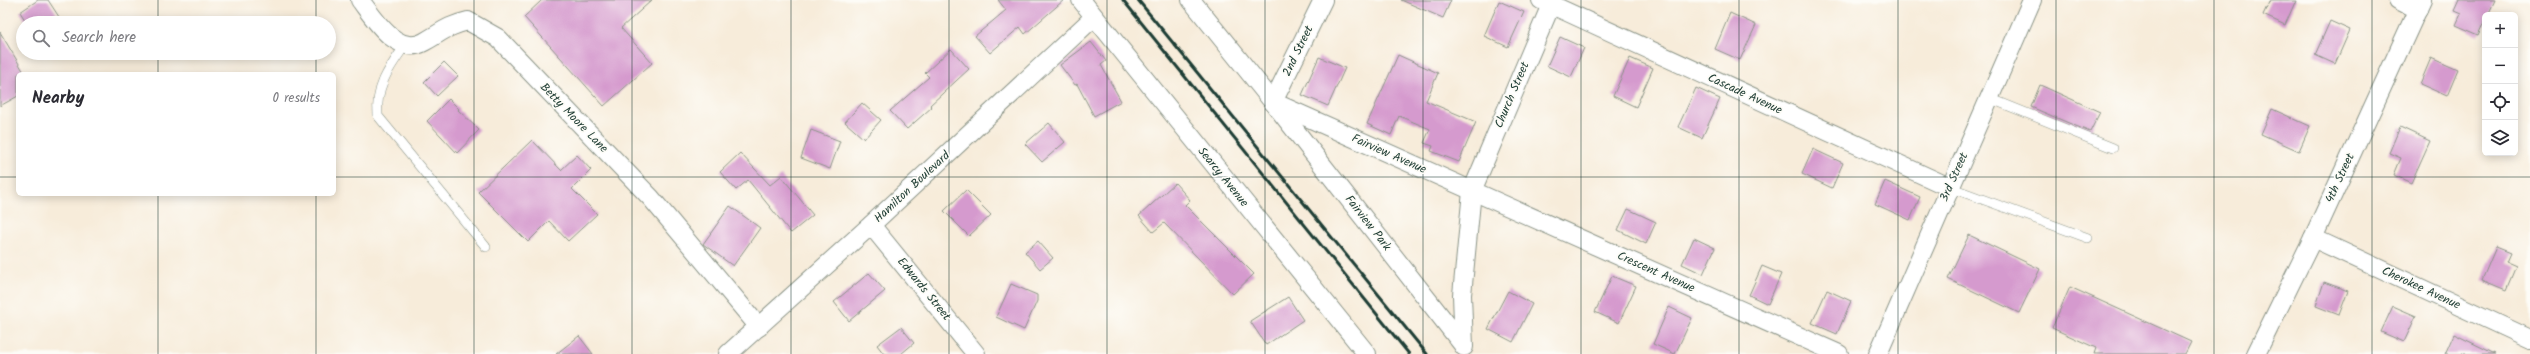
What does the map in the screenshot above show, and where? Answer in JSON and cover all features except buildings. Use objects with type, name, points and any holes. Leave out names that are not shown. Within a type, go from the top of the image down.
[{"type":"street","points":[[360,0],[391,38],[406,44]]},
{"type":"street","name":"Searcy Avenue","points":[[1081,0],[1367,354]]},
{"type":"street","name":"Fairview Avenue","points":[[1191,0],[1273,102],[1472,191]]},
{"type":"street","name":"2nd Street","points":[[1273,102],[1323,0]]},
{"type":"street","name":"3rd Street","points":[[1878,354],[1949,187],[2032,0]]},
{"type":"street","points":[[2398,0],[2420,5]]},
{"type":"street","name":"Cascade Avenue","points":[[1548,2],[1949,187]]},
{"type":"street","name":"Church Street","points":[[1472,191],[1548,2]]},
{"type":"street","name":"4th Street","points":[[2256,354],[2313,238],[2420,5]]},
{"type":"street","name":"Hamilton Boulevard","points":[[728,354],[872,225],[1094,17]]},
{"type":"street","name":"Betty Moore Lane","points":[[406,44],[422,43],[449,25],[468,21],[498,38],[651,198],[759,327]]},
{"type":"street","name":"Fairview Park","points":[[1273,102],[1466,350]]},
{"type":"street","points":[[1466,350],[1462,295],[1472,191]]},
{"type":"street","name":"Crescent Avenue","points":[[1472,191],[1839,354]]},
{"type":"street","name":"Edwards Street","points":[[872,225],[976,354]]},
{"type":"street","name":"Cherokee Avenue","points":[[2313,238],[2530,339]]},
{"type":"lane","points":[[406,44],[384,75],[378,92],[378,116],[486,247]]},
{"type":"lane","points":[[1989,98],[2113,148]]},
{"type":"lane","points":[[1949,187],[2088,238]]},
{"type":"railway","points":[[1123,0],[1409,354]]},
{"type":"railway","points":[[1138,0],[1427,354]]}]
